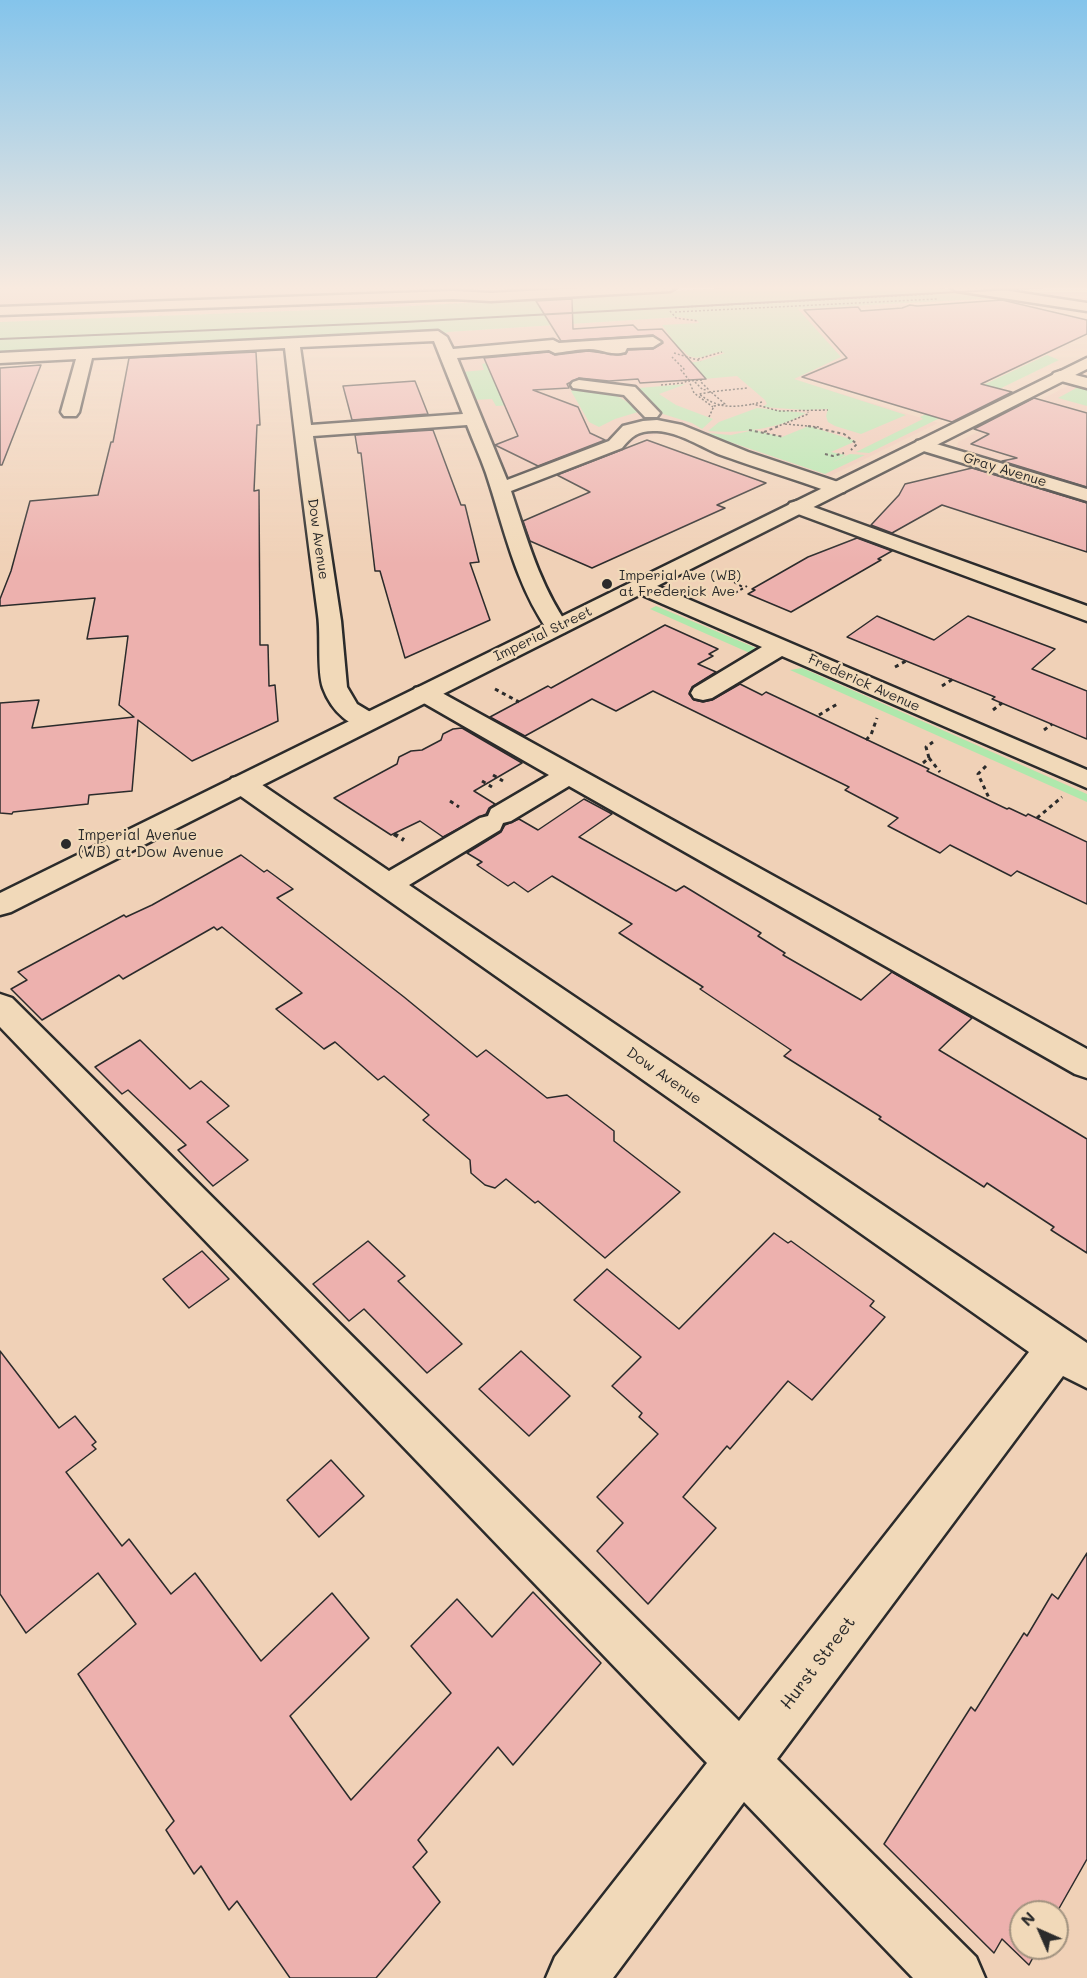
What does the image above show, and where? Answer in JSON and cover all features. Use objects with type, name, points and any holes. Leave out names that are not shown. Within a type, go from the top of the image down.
[{"type":"street","points":[[70,412],[78,379]]},
{"type":"street","name":"Dow Avenue","points":[[297,379],[330,621],[335,687],[347,709],[368,721]]},
{"type":"street","points":[[457,379],[500,489],[528,574],[546,612],[557,627]]},
{"type":"street","name":"Imperial Street","points":[[0,905],[1053,379]]},
{"type":"street","points":[[579,385],[629,391],[651,413]]},
{"type":"street","points":[[304,431],[473,419]]},
{"type":"street","points":[[500,489],[616,444],[617,438],[625,431],[641,427],[662,426],[676,429],[711,445],[837,488]]},
{"type":"street","name":"Gray Avenue","points":[[923,445],[1087,495]]},
{"type":"street","points":[[797,507],[1087,614]]},
{"type":"street","name":"Frederick Avenue","points":[[641,586],[1087,780]]},
{"type":"street","points":[[704,693],[780,647]]},
{"type":"street","points":[[424,693],[1087,1065]]},
{"type":"street","points":[[387,885],[570,774]]},
{"type":"street","name":"Dow Avenue","points":[[242,784],[1072,1358]]},
{"type":"street","points":[[0,1006],[955,1978]]},
{"type":"street","name":"Hurst Street","points":[[576,1978],[743,1761],[1072,1358]]},
{"type":"path","points":[[689,381],[694,393],[714,407],[728,409],[762,402]]},
{"type":"path","points":[[629,391],[634,387],[689,381],[693,381],[701,381],[708,389],[703,390],[693,381]]},
{"type":"path","points":[[694,393],[744,388]]},
{"type":"path","points":[[709,417],[714,407],[726,404],[711,392],[699,394],[714,407]]},
{"type":"path","points":[[753,404],[760,408],[808,412],[828,410]]},
{"type":"path","points":[[764,431],[808,414],[808,412]]},
{"type":"path","points":[[784,424],[813,426],[853,438],[857,444],[848,453]]},
{"type":"path","points":[[729,579],[744,588]]},
{"type":"path","points":[[492,687],[519,702]]},
{"type":"path","points":[[819,715],[842,701]]},
{"type":"path","points":[[866,740],[871,735],[875,721],[883,714]]},
{"type":"path","points":[[938,739],[926,747],[929,758],[940,772]]},
{"type":"path","points":[[923,763],[929,758]]},
{"type":"path","points":[[989,798],[978,774],[990,762]]},
{"type":"path","points":[[1037,818],[1064,795]]},
{"type":"shaded area","points":[[458,379],[799,379],[938,423],[812,485],[661,432],[503,497]]},
{"type":"shaded area","points":[[1081,379],[1087,379],[1087,452],[1044,476],[957,447],[958,442]]},
{"type":"green space","points":[[465,379],[493,379],[500,395],[505,395],[510,405],[496,406],[492,399],[473,400]]},
{"type":"green space","points":[[741,379],[795,379],[906,415],[861,434],[828,422],[826,416],[828,409],[762,407],[767,404]]},
{"type":"green space","points":[[995,379],[1019,379],[993,392],[979,387]]},
{"type":"green space","points":[[686,384],[659,394],[676,405],[713,419],[702,429],[692,423],[663,414],[639,388]]},
{"type":"green space","points":[[1080,386],[1087,388],[1087,406],[1058,398]]},
{"type":"green space","points":[[577,388],[617,396],[638,412],[599,427],[589,422],[571,391]]},
{"type":"green space","points":[[945,405],[958,409],[869,453],[856,452],[923,419],[920,417]]},
{"type":"green space","points":[[757,408],[806,413],[771,427],[732,432],[708,431],[719,422]]},
{"type":"green space","points":[[809,426],[856,441],[831,452],[846,455],[833,462],[850,454],[865,455],[825,474],[707,433],[731,435],[754,430],[782,437]]},
{"type":"green space","points":[[656,606],[757,649],[752,654],[650,609]]},
{"type":"green space","points":[[802,668],[1087,794],[1087,802],[790,670]]},
{"type":"building","points":[[0,379],[35,379],[2,465],[0,465]]},
{"type":"building","points":[[125,379],[257,379],[260,425],[257,425],[254,491],[259,490],[260,645],[268,645],[269,686],[275,685],[278,721],[192,761],[138,720],[132,791],[89,795],[88,804],[13,812],[12,814],[0,813],[0,703],[39,700],[32,728],[134,717],[119,705],[128,636],[87,639],[95,598],[0,606],[0,599],[11,571],[30,501],[98,495],[111,442],[113,442]]},
{"type":"building","points":[[493,379],[576,379],[567,384],[569,388],[533,390],[578,407],[590,433],[605,440],[538,466],[495,445],[518,436]]},
{"type":"building","points":[[592,379],[634,379],[609,381]]},
{"type":"building","points":[[638,379],[701,379],[640,383]]},
{"type":"building","points":[[810,379],[991,379],[981,384],[1012,392],[952,422]]},
{"type":"building","points":[[415,381],[428,414],[352,420],[343,386]]},
{"type":"building","points":[[1034,398],[1087,413],[1087,487],[1002,461],[1017,458],[971,444],[989,434],[974,429]]},
{"type":"building","points":[[433,430],[461,505],[465,505],[479,562],[470,563],[490,620],[405,658],[380,571],[375,571],[361,453],[358,453],[355,435]]},
{"type":"building","points":[[647,440],[766,483],[717,505],[725,508],[592,568],[530,541],[523,521],[590,492],[557,475]]},
{"type":"building","points":[[972,468],[1087,503],[1087,552],[942,505],[892,533],[871,525],[899,495],[905,484]]},
{"type":"building","points":[[857,538],[892,551],[878,559],[881,560],[791,612],[748,594],[755,590],[752,589],[808,557]]},
{"type":"building","points":[[877,616],[934,640],[968,616],[1055,649],[1032,669],[1087,691],[1087,739],[992,699],[995,697],[847,637]]},
{"type":"building","points":[[665,625],[718,649],[709,654],[713,656],[698,664],[716,672],[692,687],[689,694],[694,700],[703,702],[712,700],[740,684],[762,695],[766,692],[929,769],[927,771],[1007,809],[1026,816],[1028,814],[1087,842],[1087,904],[1017,871],[1011,876],[950,845],[940,853],[888,826],[898,818],[845,790],[849,787],[653,691],[616,711],[592,699],[525,736],[490,717],[548,686],[551,688]]},
{"type":"building","points":[[462,728],[522,763],[474,791],[495,804],[486,814],[443,837],[420,821],[391,835],[334,798],[397,764],[399,757],[411,751],[422,750],[441,740],[443,734]]},
{"type":"building","points":[[584,799],[612,814],[579,837],[676,891],[684,886],[761,933],[758,936],[785,953],[783,955],[861,1000],[892,972],[972,1018],[939,1050],[1087,1139],[1087,1253],[1051,1230],[1054,1227],[987,1183],[984,1187],[879,1119],[881,1117],[784,1056],[791,1050],[700,989],[703,987],[619,933],[632,924],[552,876],[528,892],[514,882],[508,886],[477,865],[482,862],[467,853],[501,832],[505,825],[519,819],[538,830]]},
{"type":"building","points":[[241,855],[293,889],[277,898],[477,1057],[486,1050],[547,1098],[567,1095],[614,1131],[614,1141],[680,1192],[605,1258],[538,1201],[535,1203],[506,1179],[495,1188],[485,1185],[471,1173],[470,1160],[423,1120],[429,1115],[384,1076],[378,1080],[335,1042],[324,1049],[276,1009],[302,993],[222,927],[217,930],[214,927],[123,979],[119,975],[42,1020],[11,989],[27,980],[18,972],[124,915],[126,917],[152,905]]},
{"type":"building","points":[[140,1040],[190,1089],[201,1081],[229,1106],[207,1122],[248,1160],[213,1186],[178,1150],[186,1145],[128,1090],[122,1094],[95,1067]]},
{"type":"building","points":[[774,1233],[788,1243],[791,1241],[874,1301],[870,1306],[885,1317],[812,1400],[788,1381],[730,1449],[727,1446],[683,1497],[716,1528],[648,1604],[597,1551],[623,1523],[597,1497],[658,1434],[639,1417],[642,1413],[612,1386],[641,1357],[574,1300],[607,1269],[679,1329]]},
{"type":"building","points":[[368,1241],[405,1276],[398,1281],[462,1344],[427,1373],[364,1309],[349,1321],[313,1284]]},
{"type":"building","points":[[202,1251],[229,1279],[189,1308],[163,1279]]},
{"type":"building","points":[[0,1351],[59,1428],[75,1416],[96,1442],[92,1445],[96,1449],[66,1472],[122,1546],[129,1539],[171,1594],[195,1573],[261,1661],[332,1593],[369,1638],[290,1716],[351,1800],[451,1693],[411,1646],[457,1599],[492,1637],[533,1592],[601,1663],[513,1765],[498,1747],[418,1840],[427,1852],[413,1867],[440,1902],[376,1978],[290,1978],[237,1901],[229,1910],[201,1866],[194,1874],[166,1830],[174,1821],[78,1674],[136,1624],[98,1573],[26,1633],[0,1594]]},
{"type":"building","points":[[521,1351],[570,1396],[529,1436],[479,1389]]},
{"type":"building","points":[[331,1460],[364,1496],[319,1537],[287,1500]]},
{"type":"building","points":[[1087,1553],[1087,1859],[1064,1900],[1009,1900],[1009,1946],[1002,1939],[994,1953],[884,1844],[971,1707],[975,1711],[1024,1633],[1027,1636],[1052,1594],[1058,1599]]},
{"type":"place","name":"Imperial Ave (WB) at Frederick Ave","points":[[607,584]]},
{"type":"place","name":"Imperial Avenue (WB) at Dow Avenue","points":[[66,844]]}]
